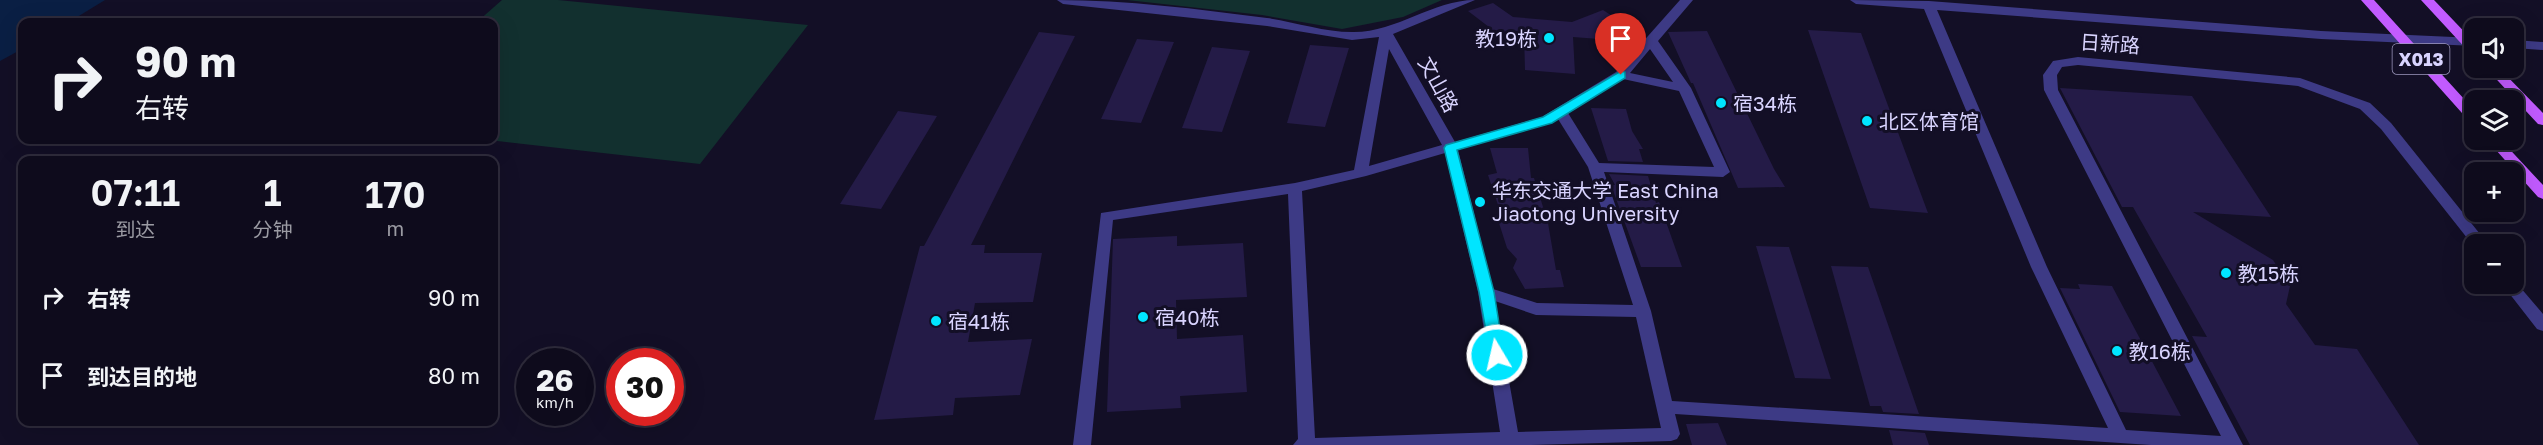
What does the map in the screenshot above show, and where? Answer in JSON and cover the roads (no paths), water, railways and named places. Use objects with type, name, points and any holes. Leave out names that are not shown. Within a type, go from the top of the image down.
[{"type":"main road","name":"X013","points":[[2367,0],[2464,107]]},
{"type":"main road","name":"X013","points":[[2427,0],[2464,36]]},
{"type":"main road","points":[[2502,78],[2543,121]]},
{"type":"main road","points":[[2503,150],[2543,194]]},
{"type":"street","points":[[1063,0],[1267,22],[1352,36],[1386,32],[1469,0]]},
{"type":"street","points":[[1082,445],[1106,216],[1295,188],[1361,173],[1547,120],[1621,75],[1687,0]]},
{"type":"street","points":[[1856,0],[2464,43]]},
{"type":"street","points":[[2002,0],[2010,12]]},
{"type":"street","points":[[1929,6],[2039,267],[2120,436]]},
{"type":"street","points":[[1361,173],[1386,32]]},
{"type":"street","name":"文山路","points":[[1386,32],[1450,148],[1486,292],[1510,439]]},
{"type":"street","points":[[1595,167],[1723,172],[1684,88],[1651,41]]},
{"type":"street","points":[[2524,45],[2543,46]]},
{"type":"street","name":"日新路","points":[[2233,444],[2051,90],[2050,75],[2058,64],[2078,61],[2300,82],[2365,106],[2386,126],[2472,234]]},
{"type":"street","points":[[1621,75],[1684,88]]},
{"type":"street","points":[[1302,445],[1671,434],[1642,311],[1595,167],[1560,112]]},
{"type":"street","points":[[1295,188],[1307,445]]},
{"type":"street","points":[[1486,292],[1536,309],[1642,311]]},
{"type":"street","points":[[2518,294],[2543,325]]},
{"type":"street","name":"日新路","points":[[1664,406],[2233,444]]},
{"type":"water","points":[[0,0],[105,0],[76,18],[18,18],[18,51],[0,61]]},
{"type":"place","name":"教19栋","points":[[1549,38]]},
{"type":"place","name":"宿34栋","points":[[1721,103]]},
{"type":"place","name":"北区体育馆","points":[[1867,121]]},
{"type":"place","name":"华东交通大学 East China Jiaotong University","points":[[1480,202]]},
{"type":"place","name":"教15栋","points":[[2226,273]]},
{"type":"place","name":"宿40栋","points":[[1143,317]]},
{"type":"place","name":"宿41栋","points":[[936,321]]},
{"type":"place","name":"教16栋","points":[[2117,351]]}]
